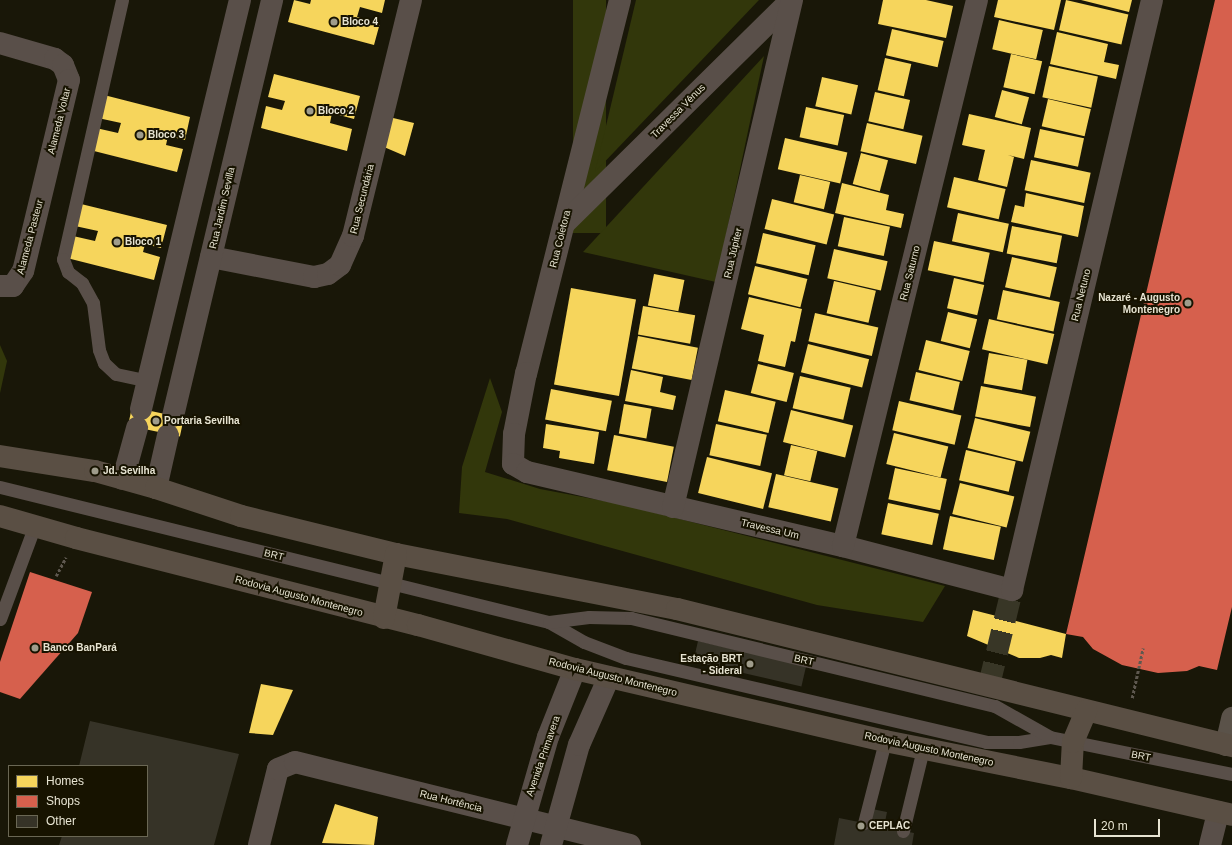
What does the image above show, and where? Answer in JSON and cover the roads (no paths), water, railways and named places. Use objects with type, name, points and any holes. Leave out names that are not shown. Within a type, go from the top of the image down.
[{"type":"main road","points":[[0,456],[95,471],[156,488],[241,516],[396,554],[677,608],[841,648],[1086,711],[1229,745],[1232,718]]},
{"type":"main road","name":"Rodovia Augusto Montenegro","points":[[0,516],[575,669],[885,741],[1071,778],[1225,813]]},
{"type":"main road","points":[[384,618],[392,584],[396,554]]},
{"type":"main road","points":[[1071,778],[1073,742],[1086,711]]},
{"type":"street","points":[[123,479],[240,0]]},
{"type":"street","name":"Rua Jardim Sevilla","points":[[156,488],[272,0]]},
{"type":"street","name":"Rua Secundária","points":[[211,257],[314,277],[328,274],[340,265],[353,236],[411,0]]},
{"type":"street","name":"Rua Coletora","points":[[527,472],[513,464],[514,434],[526,373],[620,0]]},
{"type":"street","name":"Travessa Vênus","points":[[565,223],[792,0]]},
{"type":"street","name":"Rua Júpiter","points":[[673,507],[792,0]]},
{"type":"street","name":"Rua Saturno","points":[[843,546],[978,0]]},
{"type":"street","name":"Rua Netuno","points":[[1012,590],[1152,0]]},
{"type":"street","name":"Alameda Voltar","points":[[0,43],[42,53],[63,65],[68,74],[67,94],[46,174]]},
{"type":"street","name":"Alameda Pasteur","points":[[0,286],[13,286],[22,271],[46,174]]},
{"type":"street","points":[[148,381],[157,380],[172,385],[178,394]]},
{"type":"street","name":"Travessa Um","points":[[527,472],[843,546],[1012,590]]},
{"type":"street","name":"Avenida Primavera","points":[[517,845],[522,819],[548,737],[575,669]]},
{"type":"street","points":[[554,836],[580,745],[608,677]]},
{"type":"street","name":"Rua Hortência","points":[[259,845],[276,774],[282,766],[295,762],[522,819],[554,836],[630,845]]},
{"type":"street","points":[[1210,845],[1225,813]]},
{"type":"lane","points":[[122,0],[62,259],[68,272],[82,283],[93,303],[99,350],[104,363],[116,374],[148,381]]},
{"type":"lane","name":"BRT","points":[[0,487],[549,622],[584,642],[626,658],[986,742],[1019,742],[1050,737]]},
{"type":"lane","points":[[0,619],[35,525]]},
{"type":"lane","name":"BRT","points":[[549,622],[589,617],[631,618],[995,706],[1050,737],[1232,774]]},
{"type":"lane","points":[[864,823],[885,741]]},
{"type":"lane","points":[[902,831],[923,749]]},
{"type":"tunnel","points":[[989,685],[1012,590]]},
{"type":"place","name":"Bloco 4","points":[[334,22]]},
{"type":"place","name":"Bloco 2","points":[[310,111]]},
{"type":"place","name":"Bloco 3","points":[[140,135]]},
{"type":"place","name":"Bloco 1","points":[[117,242]]},
{"type":"place","name":"Nazaré - Augusto Montenegro","points":[[1188,303]]},
{"type":"place","name":"Portaria Sevilha","points":[[156,421]]},
{"type":"place","name":"Jd. Sevilha","points":[[95,471]]},
{"type":"place","name":"Banco BanPará","points":[[35,648]]},
{"type":"place","name":"Estação BRT - Sideral","points":[[750,664]]},
{"type":"place","name":"CEPLAC","points":[[861,826]]}]
